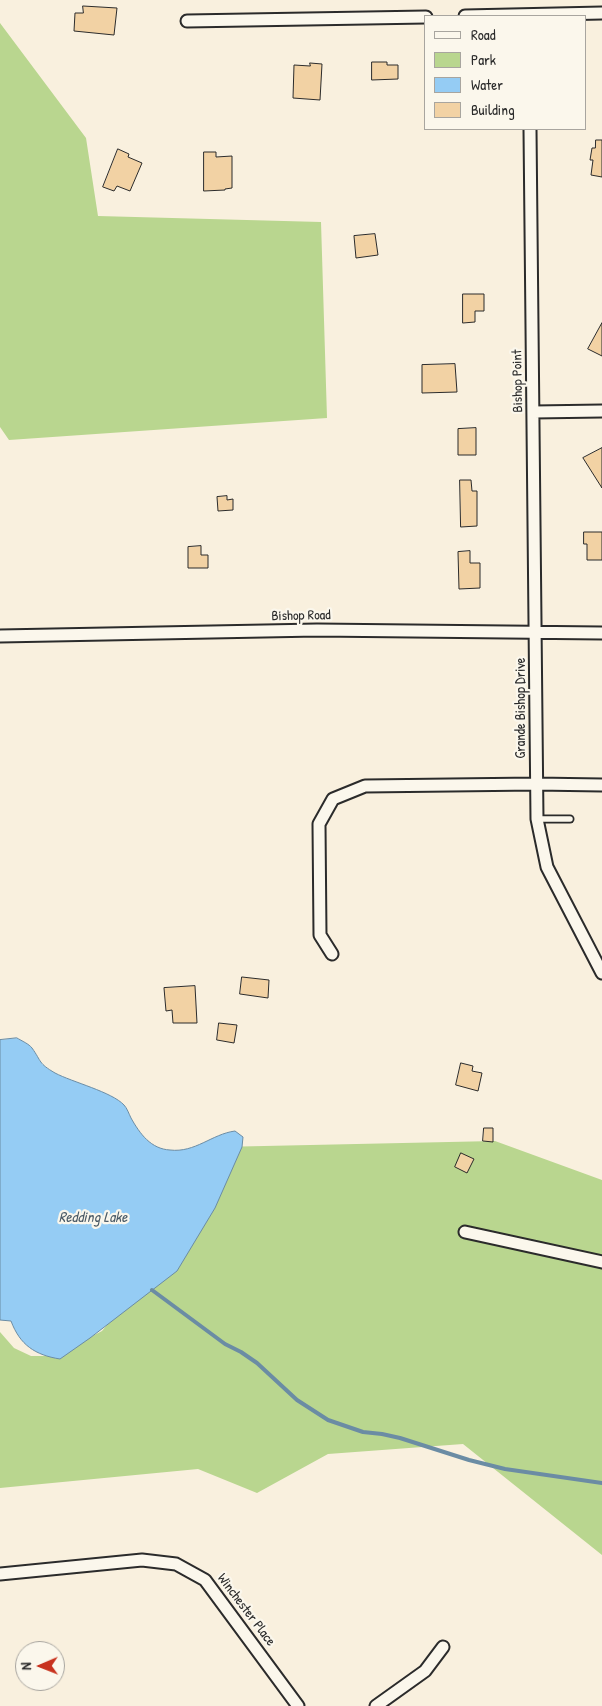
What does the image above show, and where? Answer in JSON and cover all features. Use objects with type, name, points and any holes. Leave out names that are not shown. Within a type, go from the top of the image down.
[{"type":"street","points":[[553,15],[602,13]]},
{"type":"street","points":[[187,21],[424,17]]},
{"type":"street","name":"Bishop Point","points":[[530,130],[536,633]]},
{"type":"street","points":[[534,412],[602,411]]},
{"type":"street","name":"Bishop Road","points":[[0,636],[317,630],[602,633]]},
{"type":"street","name":"Grande Bishop Drive","points":[[536,633],[537,819],[547,867],[602,973]]},
{"type":"street","points":[[332,954],[320,935],[319,824],[333,799],[365,786],[602,785]]},
{"type":"street","points":[[465,1232],[602,1262]]},
{"type":"street","name":"Winchester Place","points":[[0,1574],[142,1560],[176,1564],[205,1580],[298,1706]]},
{"type":"street","points":[[376,1706],[425,1671],[444,1646]]},
{"type":"lane","points":[[537,819],[570,818]]},
{"type":"green space","points":[[0,23],[86,138],[98,216],[321,222],[327,418],[9,440],[0,427]]},
{"type":"green space","points":[[495,1141],[602,1180],[602,1555],[463,1444],[328,1454],[257,1493],[198,1469],[0,1488],[0,1332],[14,1348],[31,1356],[54,1356],[102,1331],[142,1281],[218,1147]]},
{"type":"water","name":"Redding Lake","points":[[17,1038],[31,1047],[43,1064],[50,1070],[118,1100],[125,1106],[142,1135],[157,1147],[170,1150],[187,1149],[235,1131],[243,1137],[242,1147],[215,1208],[177,1271],[60,1359],[36,1352],[24,1343],[11,1321],[0,1320],[0,1040]]},
{"type":"building","points":[[83,6],[117,8],[114,35],[74,31],[75,13],[83,13]]},
{"type":"building","points":[[372,62],[387,62],[387,65],[398,65],[398,79],[372,80]]},
{"type":"building","points":[[310,63],[322,64],[320,100],[293,98],[294,65],[310,66]]},
{"type":"building","points":[[596,140],[602,140],[602,177],[591,175],[593,160],[590,160],[592,148],[595,148]]},
{"type":"building","points":[[118,149],[129,154],[128,157],[142,163],[130,191],[117,186],[114,191],[103,187]]},
{"type":"building","points":[[204,152],[216,152],[216,157],[232,156],[232,188],[204,191]]},
{"type":"building","points":[[375,234],[378,255],[356,258],[354,236]]},
{"type":"building","points":[[463,294],[484,294],[484,311],[475,311],[475,322],[463,323]]},
{"type":"building","points":[[602,323],[602,356],[588,349]]},
{"type":"building","points":[[455,364],[457,392],[422,393],[422,365]]},
{"type":"building","points":[[476,428],[476,455],[458,455],[458,429]]},
{"type":"building","points":[[602,448],[602,488],[583,458]]},
{"type":"building","points":[[460,480],[471,480],[472,491],[477,491],[477,526],[461,527]]},
{"type":"building","points":[[227,496],[227,500],[233,499],[233,510],[218,511],[217,497]]},
{"type":"building","points":[[584,532],[602,532],[602,560],[587,560],[587,544],[584,544]]},
{"type":"building","points":[[201,546],[201,555],[208,555],[208,568],[188,568],[188,547]]},
{"type":"building","points":[[470,551],[470,563],[480,563],[480,588],[459,589],[458,552]]},
{"type":"building","points":[[242,977],[269,980],[268,998],[240,994]]},
{"type":"building","points":[[195,986],[197,1023],[173,1023],[172,1010],[166,1011],[164,988]]},
{"type":"building","points":[[219,1023],[237,1025],[234,1043],[217,1040]]},
{"type":"building","points":[[461,1063],[473,1066],[472,1071],[482,1073],[478,1091],[456,1085]]},
{"type":"building","points":[[484,1128],[493,1128],[493,1142],[483,1141]]},
{"type":"building","points":[[461,1153],[474,1159],[467,1173],[455,1167]]},
{"type":"waterway","points":[[152,1290],[225,1344],[257,1363],[297,1400],[328,1420],[363,1432],[400,1438],[469,1460],[505,1469],[602,1483]]}]
